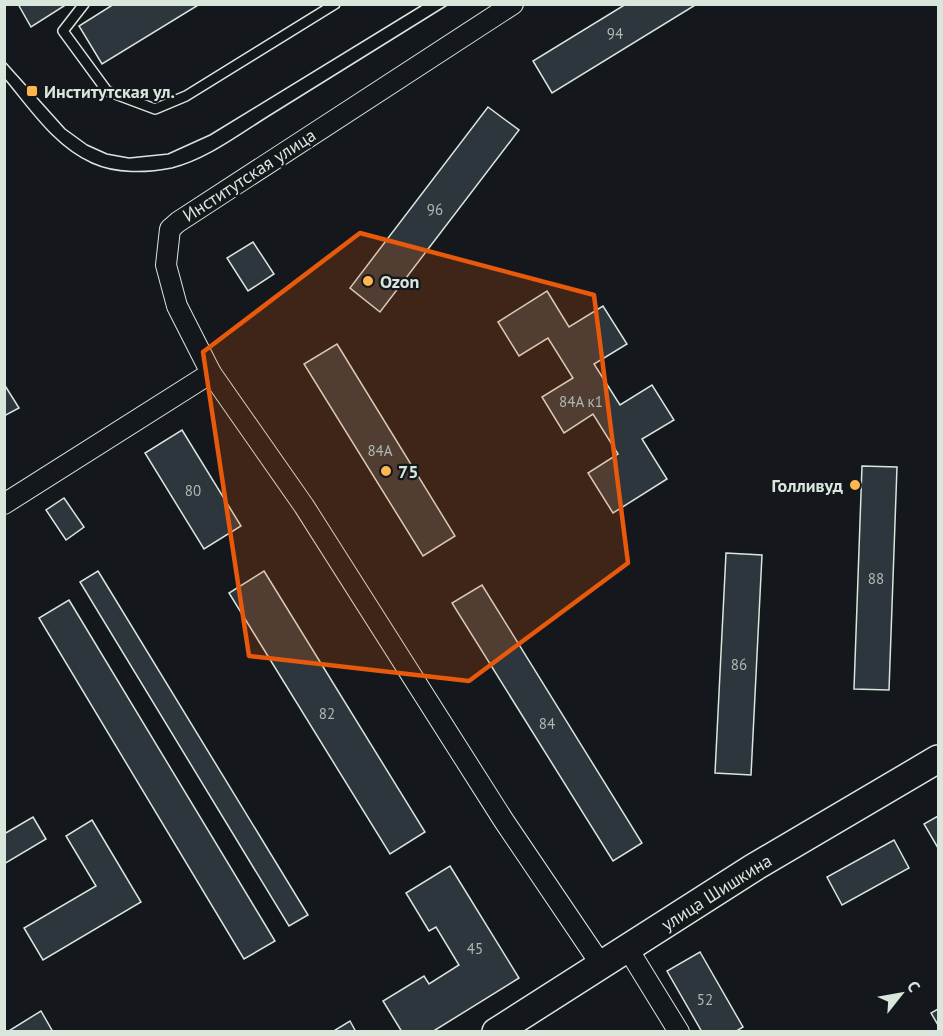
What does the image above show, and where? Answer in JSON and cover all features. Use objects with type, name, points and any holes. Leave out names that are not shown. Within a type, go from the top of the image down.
[{"type":"main road","name":"улица Шишкина","points":[[496,1032],[753,868],[939,759]]},
{"type":"street","name":"Институтская улица","points":[[211,374],[174,295],[166,265],[170,229],[513,4]]},
{"type":"street","points":[[4,504],[211,374],[311,516],[504,821],[602,966]]},
{"type":"street","points":[[628,949],[680,1032]]},
{"type":"lane","points":[[84,4],[63,31],[106,91],[155,109],[186,96],[335,4]]},
{"type":"highlighted area","points":[[360,233],[594,295],[628,563],[469,681],[249,656],[203,352]]},
{"type":"building","points":[[18,4],[63,4],[64,6],[31,27]]},
{"type":"building","points":[[114,4],[200,4],[102,64],[79,26]]},
{"type":"building","points":[[626,4],[697,4],[552,93],[533,61]]},
{"type":"building","points":[[488,107],[519,130],[380,312],[350,288]]},
{"type":"building","points":[[253,242],[274,274],[248,291],[227,258]]},
{"type":"building","points":[[547,291],[569,327],[603,306],[627,344],[594,364],[620,405],[652,385],[674,420],[642,439],[667,479],[613,513],[588,473],[618,454],[593,414],[564,433],[542,397],[573,378],[548,338],[519,356],[498,322]]},
{"type":"building","points":[[337,344],[455,536],[423,556],[304,364]]},
{"type":"building","points":[[4,384],[19,408],[4,416]]},
{"type":"building","points":[[182,430],[241,526],[204,549],[145,453]]},
{"type":"building","points":[[862,466],[897,467],[889,690],[854,689]]},
{"type":"building","points":[[64,498],[84,527],[66,540],[46,510]]},
{"type":"building","points":[[726,553],[762,555],[751,775],[715,773]]},
{"type":"building","points":[[98,571],[308,915],[289,926],[80,582]]},
{"type":"building","points":[[264,571],[425,832],[390,854],[229,593]]},
{"type":"building","points":[[482,585],[642,843],[613,861],[452,603]]},
{"type":"building","points":[[69,600],[275,941],[244,959],[39,618]]},
{"type":"building","points":[[938,816],[938,848],[924,824]]},
{"type":"building","points":[[33,817],[46,839],[4,864],[4,834]]},
{"type":"building","points":[[92,820],[141,902],[43,960],[24,928],[96,886],[66,836]]},
{"type":"building","points":[[894,840],[909,868],[842,905],[827,877]]},
{"type":"building","points":[[450,866],[519,978],[432,1032],[402,1032],[383,1001],[424,976],[429,984],[459,965],[436,927],[429,931],[406,893]]},
{"type":"building","points":[[700,952],[743,1027],[735,1032],[702,1032],[667,971]]},
{"type":"building","points":[[938,1009],[938,1025],[931,1013]]},
{"type":"building","points":[[41,1011],[53,1032],[7,1032]]},
{"type":"building","points":[[350,1021],[356,1032],[332,1032]]},
{"type":"tram line","points":[[4,61],[65,129],[87,145],[107,154],[129,158],[168,154],[210,135],[424,4]]},
{"type":"tram line","points":[[4,78],[54,137],[78,156],[101,167],[111,169],[132,172],[162,170],[185,164],[224,145],[449,4]]},
{"type":"place","name":"Институтская ул.","points":[[32,91]]},
{"type":"place","name":"Ozon","points":[[368,281]]},
{"type":"place","name":"75","points":[[386,471]]},
{"type":"place","name":"Голливуд","points":[[855,485]]}]
